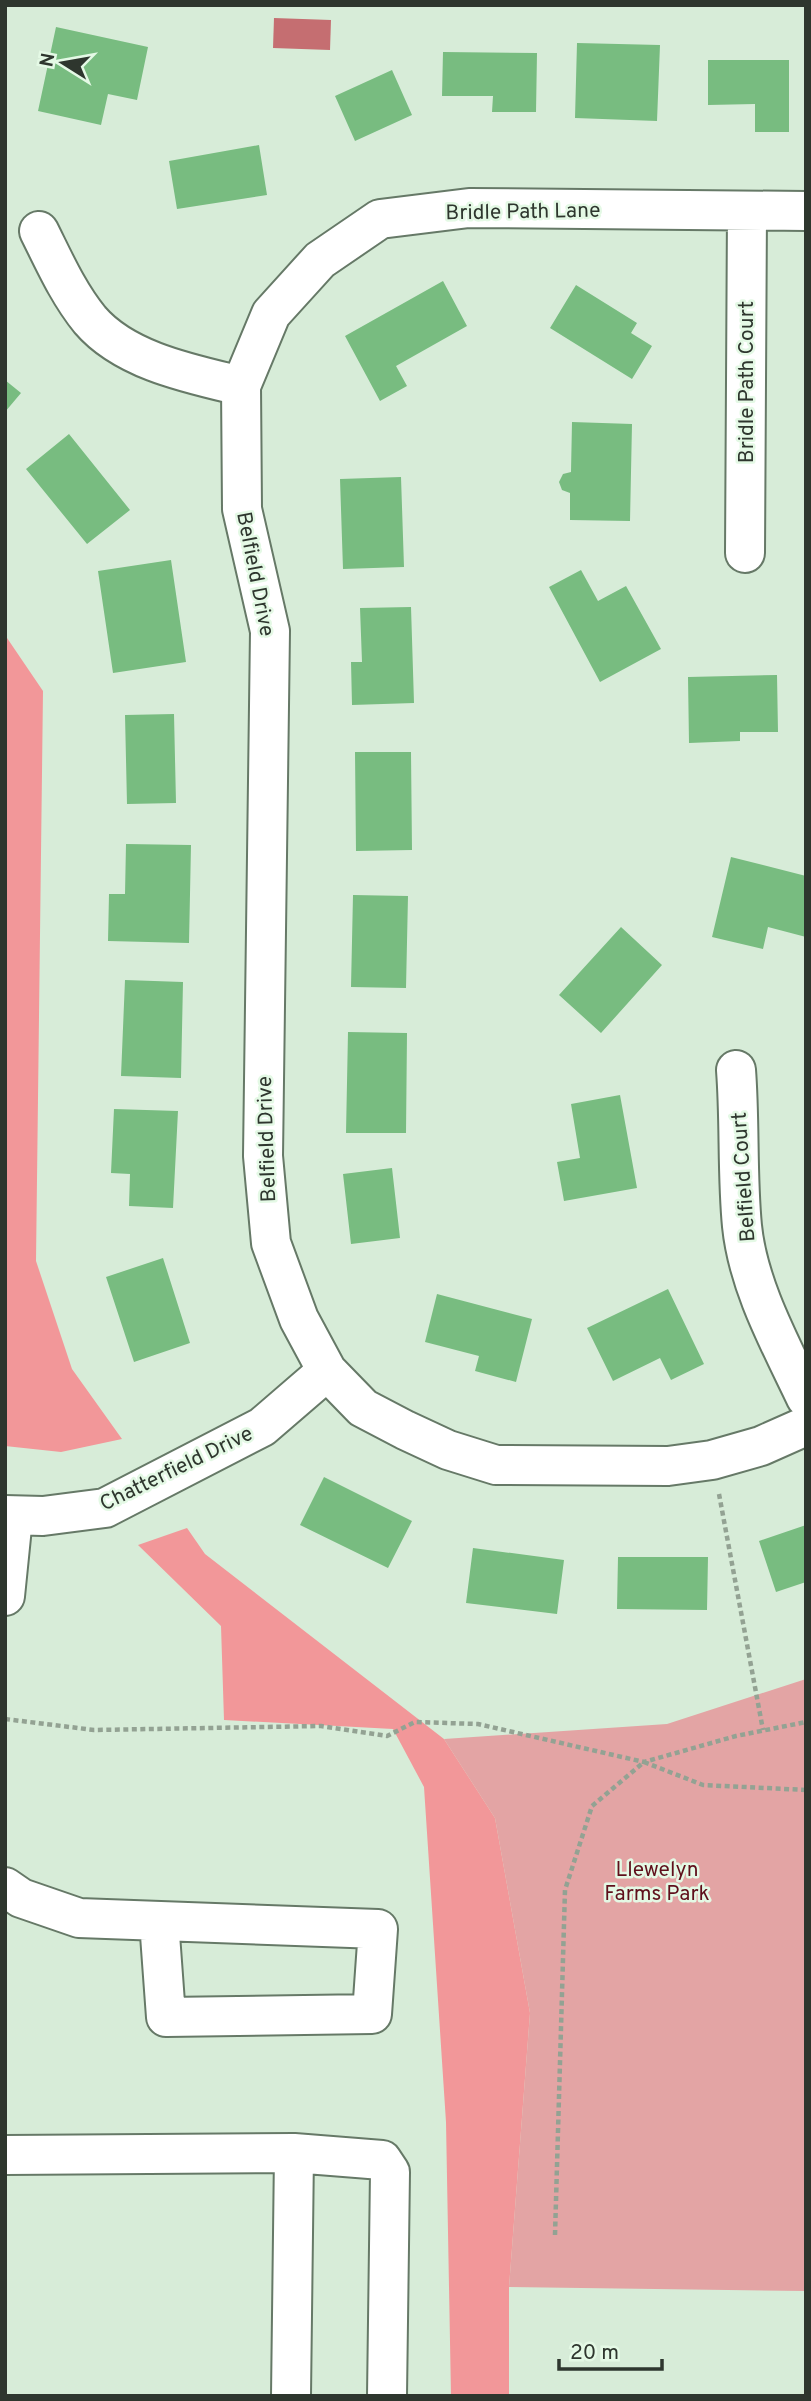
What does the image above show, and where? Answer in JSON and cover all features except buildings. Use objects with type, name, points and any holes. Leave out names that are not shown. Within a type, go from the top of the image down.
[{"type":"street","name":"Bridle Path Lane","points":[[241,386],[271,314],[320,260],[380,219],[468,208],[806,211]]},
{"type":"street","name":"Bridle Path Court","points":[[745,553],[747,211]]},
{"type":"street","points":[[39,231],[69,291],[91,321],[119,345],[187,373],[241,386]]},
{"type":"street","name":"Belfield Drive","points":[[241,386],[242,509],[270,631],[262,1156],[271,1243],[299,1319],[327,1371],[363,1408],[448,1450],[496,1465],[668,1466],[712,1460],[761,1446],[806,1426]]},
{"type":"street","name":"Belfield Court","points":[[736,1070],[741,1130],[743,1227],[750,1261],[806,1398]]},
{"type":"street","name":"Chatterfield Drive","points":[[9,1516],[43,1516],[105,1508],[262,1427],[327,1371]]},
{"type":"street","points":[[5,1596],[9,1516]]},
{"type":"street","points":[[5,1887],[20,1898],[79,1918],[378,1929],[372,2014],[166,2017],[159,1921]]},
{"type":"street","points":[[291,2396],[294,2153]]},
{"type":"street","points":[[5,2155],[294,2153],[382,2160],[390,2172],[387,2396]]},
{"type":"path","points":[[712,1460],[763,1730]]},
{"type":"path","points":[[5,1719],[94,1730],[321,1726],[387,1736],[415,1721],[478,1724],[644,1762],[703,1785],[806,1790]]},
{"type":"path","points":[[555,2235],[565,1890],[592,1806],[644,1762],[763,1730],[806,1722]]},
{"type":"green space","name":"Llewelyn Farms Park","points":[[806,1679],[806,2291],[509,2287],[530,2013],[495,1818],[444,1739],[667,1724]]},
{"type":"shaded area","points":[[274,18],[331,20],[330,50],[273,48]]},
{"type":"shaded area","points":[[5,635],[43,691],[36,1261],[72,1369],[122,1439],[61,1452],[5,1446]]},
{"type":"shaded area","points":[[187,1528],[205,1554],[444,1739],[495,1818],[530,2013],[509,2287],[509,2396],[451,2396],[446,2122],[424,1787],[393,1729],[224,1720],[221,1626],[138,1545]]}]
